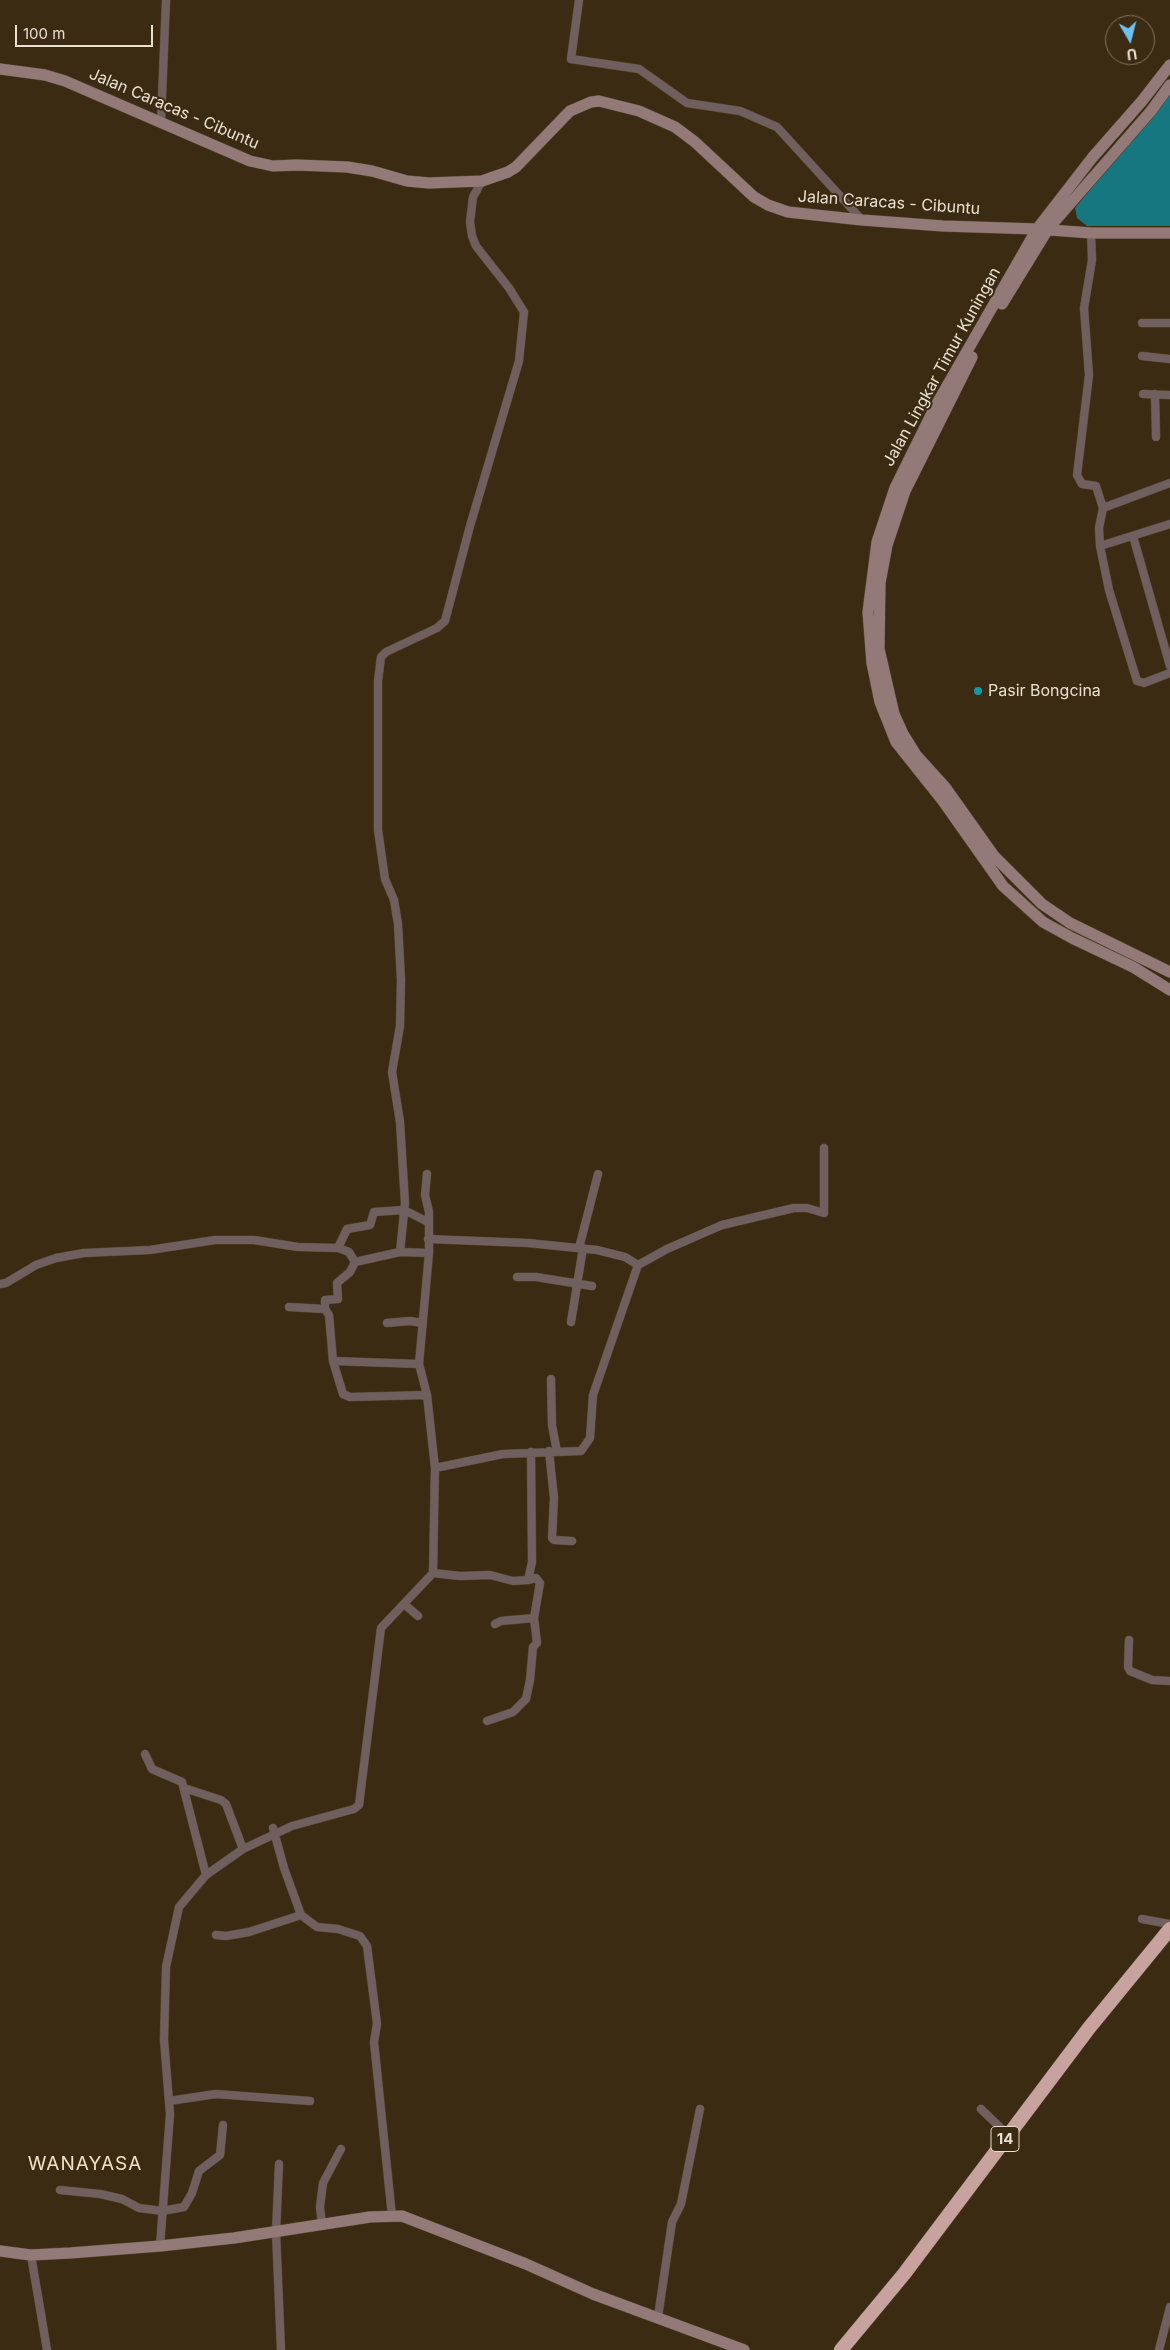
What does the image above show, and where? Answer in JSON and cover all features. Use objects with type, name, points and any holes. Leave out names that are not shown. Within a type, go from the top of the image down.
[{"type":"highway","name":"14","points":[[841,2350],[904,2274],[1090,2028],[1170,1929]]},
{"type":"main road","points":[[1043,229],[1092,158],[1142,101],[1170,65]]},
{"type":"main road","name":"Jalan Caracas - Cibuntu","points":[[0,69],[45,75],[65,81],[250,161],[273,166],[347,167],[372,171],[406,181],[429,183],[482,181],[508,172],[516,167],[570,111],[591,102],[600,101],[638,111],[675,127],[695,142],[737,183],[768,205],[788,212],[862,220],[1091,233],[1170,233]]},
{"type":"main road","name":"Jalan Lingkar Timur Kuningan","points":[[1170,85],[1151,111],[1043,229],[935,407],[895,488],[877,542],[869,591],[868,612],[872,663],[880,702],[896,742],[943,801],[1003,886],[1043,922],[1133,967],[1170,990]]},
{"type":"main road","name":"Jalan Lingkar Timur Kuningan","points":[[1043,229],[978,344],[905,490],[887,545],[880,583],[879,649],[881,666],[894,714],[903,734],[916,755],[945,787],[994,856],[1042,904],[1070,923],[1170,972]]},
{"type":"main road","points":[[0,2252],[31,2254],[160,2246],[392,2216],[416,2221],[526,2264],[593,2294],[744,2350]]},
{"type":"street","points":[[161,122],[166,0]]},
{"type":"street","points":[[579,0],[571,59],[639,69],[686,103],[740,111],[778,127],[862,220]]},
{"type":"street","points":[[400,1252],[404,1210],[400,1122],[392,1072],[400,1026],[400,948],[394,900],[386,879],[378,830],[378,681],[381,657],[386,652],[437,628],[445,621],[470,526],[519,361],[524,312],[509,288],[476,246],[472,236],[470,222],[473,197],[482,181]]},
{"type":"street","points":[[1091,233],[1090,274],[1084,308],[1089,375],[1077,475],[1082,484],[1096,486],[1102,508],[1099,528],[1100,546],[1109,590],[1137,681],[1144,683],[1170,673]]},
{"type":"street","points":[[1142,323],[1170,323]]},
{"type":"street","points":[[1142,356],[1170,359]]},
{"type":"street","points":[[1142,394],[1170,395]]},
{"type":"street","points":[[1155,394],[1156,437]]},
{"type":"street","points":[[1102,508],[1170,483]]},
{"type":"street","points":[[1100,546],[1170,524]]},
{"type":"street","points":[[1133,536],[1170,666]]},
{"type":"street","points":[[434,1468],[503,1454],[581,1451],[590,1438],[593,1395],[638,1265],[722,1224],[794,1208],[807,1208],[824,1214],[824,1148]]},
{"type":"street","points":[[160,2246],[168,2145],[169,2101],[164,2040],[166,1967],[179,1907],[206,1875],[274,1830],[354,1809],[359,1805],[381,1628],[433,1573],[434,1468],[427,1395],[419,1364],[429,1253],[429,1212],[425,1195],[427,1174]]},
{"type":"street","points":[[571,1322],[581,1248],[598,1174]]},
{"type":"street","points":[[338,1248],[347,1230],[370,1225],[374,1212],[404,1210],[428,1222]]},
{"type":"street","points":[[428,1239],[528,1243],[581,1248],[625,1257],[638,1265]]},
{"type":"street","points":[[0,1284],[6,1283],[36,1265],[56,1258],[84,1253],[150,1250],[215,1240],[254,1240],[298,1247],[338,1248],[349,1252],[355,1262]]},
{"type":"street","points":[[355,1262],[400,1252],[429,1253]]},
{"type":"street","points":[[355,1262],[350,1272],[337,1283],[338,1299],[325,1300],[325,1309],[329,1315],[333,1361],[345,1396],[427,1395]]},
{"type":"street","points":[[516,1277],[536,1277],[592,1286]]},
{"type":"street","points":[[289,1307],[325,1309]]},
{"type":"street","points":[[387,1323],[422,1322]]},
{"type":"street","points":[[333,1361],[419,1364]]},
{"type":"street","points":[[551,1379],[554,1498],[552,1538],[554,1540],[572,1541]]},
{"type":"street","points":[[528,1580],[532,1562],[531,1452]]},
{"type":"street","points":[[433,1573],[460,1576],[490,1575],[513,1580],[536,1578],[540,1583],[534,1618],[537,1643],[533,1647],[530,1680],[526,1698],[513,1712],[487,1721]]},
{"type":"street","points":[[404,1604],[418,1616]]},
{"type":"street","points":[[495,1624],[501,1620],[534,1618]]},
{"type":"street","points":[[1129,1640],[1128,1667],[1130,1671],[1145,1678],[1170,1681]]},
{"type":"street","points":[[145,1754],[152,1769],[180,1780],[184,1788],[206,1875]]},
{"type":"street","points":[[184,1788],[221,1800],[226,1804],[243,1850]]},
{"type":"street","points":[[274,1830],[284,1868],[301,1915],[316,1927],[338,1929],[360,1936],[367,1946],[377,2024],[374,2042],[392,2216]]},
{"type":"street","points":[[216,1935],[226,1936],[249,1932],[301,1915]]},
{"type":"street","points":[[1142,1919],[1170,1924]]},
{"type":"street","points":[[169,2101],[216,2094],[310,2101]]},
{"type":"street","points":[[658,2317],[672,2222],[681,2204],[700,2109]]},
{"type":"street","points":[[981,2109],[1008,2135]]},
{"type":"street","points":[[60,2190],[100,2194],[122,2199],[139,2208],[162,2211],[184,2207],[192,2193],[198,2171],[220,2155],[224,2126]]},
{"type":"street","points":[[322,2224],[320,2207],[323,2183],[340,2149]]},
{"type":"street","points":[[279,2164],[276,2232],[281,2350]]},
{"type":"street","points":[[31,2254],[47,2350]]},
{"type":"street","points":[[1159,2350],[1170,2307]]},
{"type":"water","points":[[1170,94],[1170,226],[1087,226],[1077,218],[1075,208]]},
{"type":"place","name":"Pasir Bongcina","points":[[978,691]]},
{"type":"district","name":"WANAYASA","points":[[85,2164]]}]
